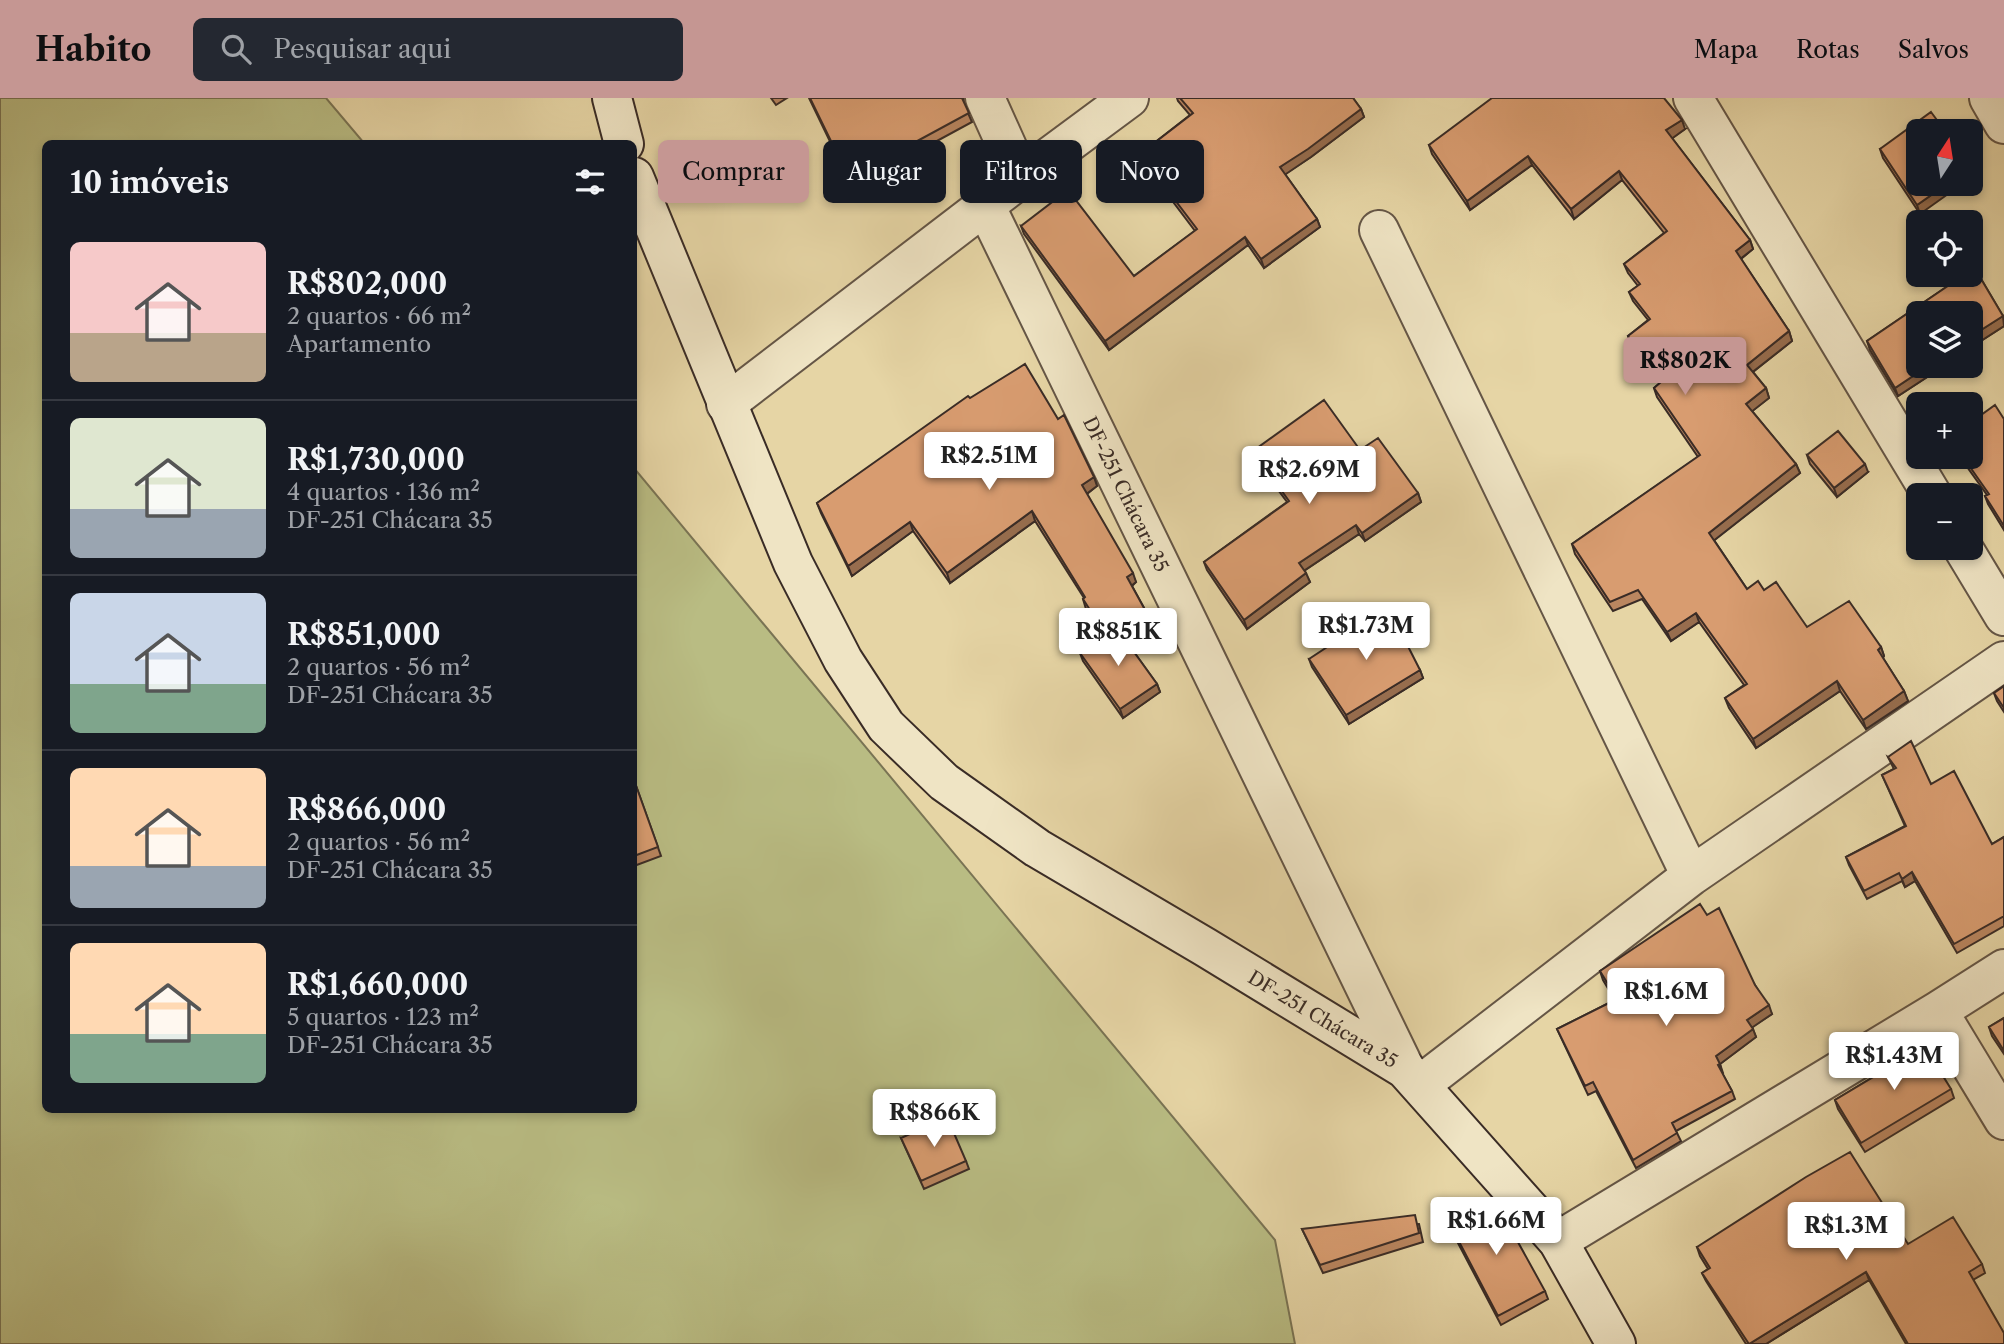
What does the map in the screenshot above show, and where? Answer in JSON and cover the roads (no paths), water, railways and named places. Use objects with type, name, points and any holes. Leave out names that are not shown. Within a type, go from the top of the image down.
[{"type":"street","points":[[612,98],[623,140]]},
{"type":"street","points":[[985,98],[1004,140]]},
{"type":"street","points":[[1072,140],[1129,98]]},
{"type":"street","points":[[1693,98],[1925,483]]},
{"type":"street","points":[[1989,98],[2004,124]]},
{"type":"street","name":"DF-251 Chácara 35","points":[[637,184],[793,563],[843,660],[886,726],[944,782],[1037,848],[1205,947],[1412,1077]]},
{"type":"street","points":[[726,404],[988,203]]},
{"type":"street","name":"DF-251 Chácara 35","points":[[985,205],[1412,1077]]},
{"type":"street","points":[[1379,230],[1691,876]]},
{"type":"street","points":[[1970,560],[2004,616]]},
{"type":"street","points":[[1616,1344],[1558,1241],[1412,1077],[1691,876],[2004,661]]},
{"type":"street","points":[[1558,1241],[2004,969]]},
{"type":"street","points":[[1938,1011],[2004,1120]]}]
